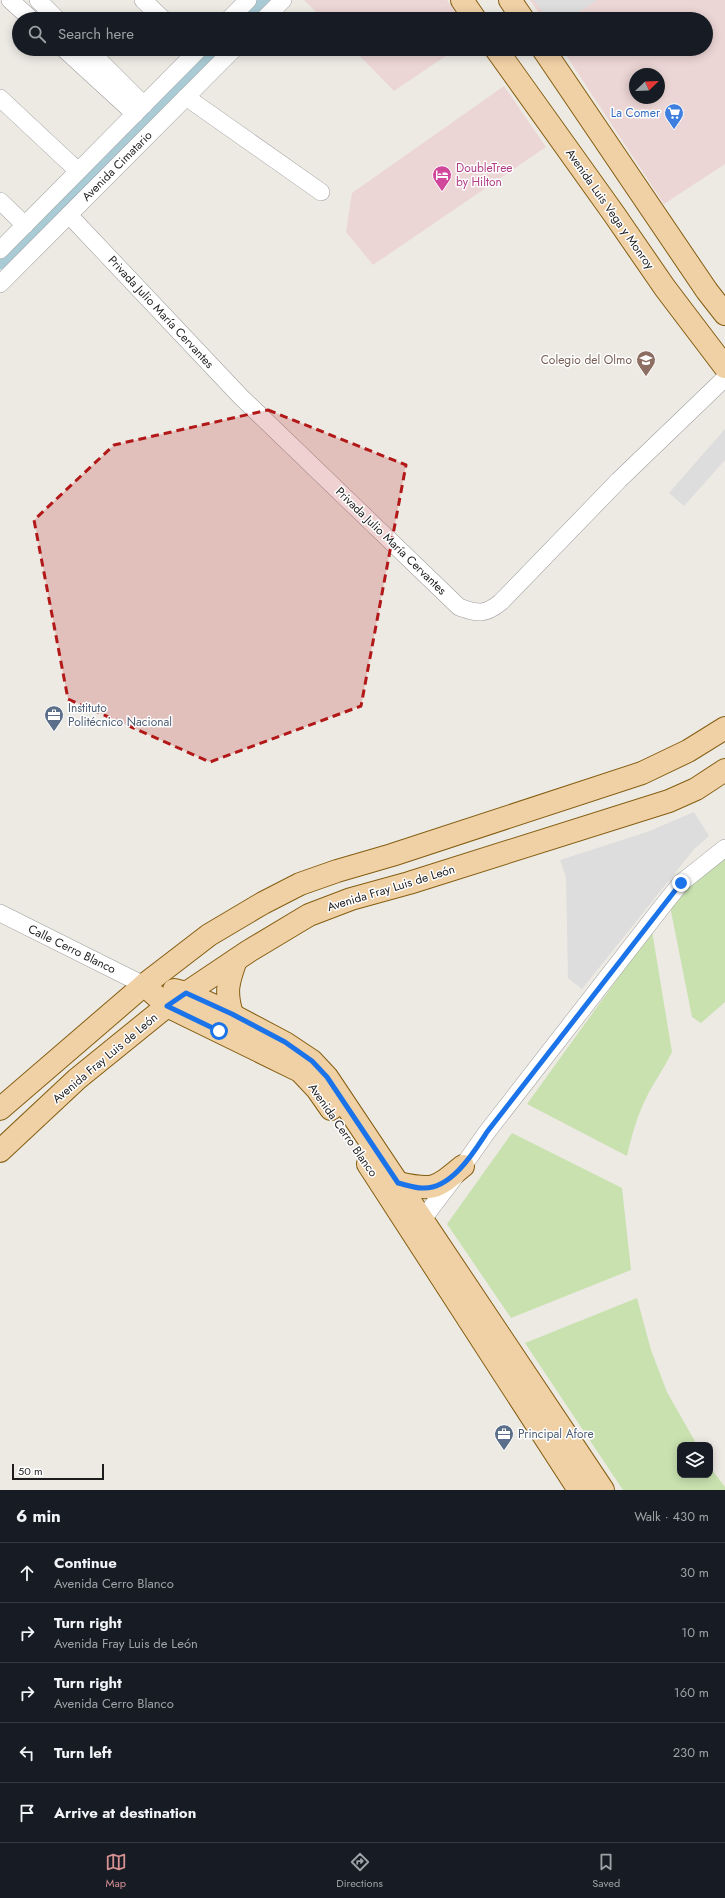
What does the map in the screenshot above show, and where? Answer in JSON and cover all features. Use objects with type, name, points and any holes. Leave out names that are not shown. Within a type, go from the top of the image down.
[{"type":"main road","points":[[462,0],[470,12]]},
{"type":"main road","points":[[510,0],[518,12]]},
{"type":"main road","name":"Avenida Luis Vega y Monroy","points":[[501,56],[665,288],[725,367]]},
{"type":"main road","points":[[548,56],[707,291],[725,314]]},
{"type":"main road","points":[[0,1109],[144,984],[192,947],[230,922],[300,884],[642,773],[688,751],[725,728]]},
{"type":"main road","name":"Avenida Fray Luis de León","points":[[0,1151],[77,1079],[167,1006],[236,960],[294,924],[330,906],[669,801],[696,789],[725,770]]},
{"type":"main road","points":[[232,1014],[227,1000],[227,990],[229,979],[236,960]]},
{"type":"main road","name":"Avenida Cerro Blanco","points":[[144,984],[186,993],[232,1014],[285,1042],[312,1061],[327,1077],[603,1490]]},
{"type":"main road","name":"Avenida Cerro Blanco","points":[[144,984],[167,1006],[295,1068],[300,1071],[317,1089],[340,1120],[579,1490]]},
{"type":"main road","points":[[398,1183],[422,1188],[432,1188],[444,1182],[463,1166]]},
{"type":"street","points":[[10,0],[23,12]]},
{"type":"street","points":[[38,0],[50,12]]},
{"type":"street","points":[[143,0],[156,12]]},
{"type":"street","points":[[236,12],[248,0]]},
{"type":"street","points":[[271,12],[283,0]]},
{"type":"street","points":[[73,56],[140,109]]},
{"type":"street","points":[[94,56],[140,109]]},
{"type":"street","name":"Avenida Cimatario","points":[[0,250],[191,56]]},
{"type":"street","name":"Avenida Cimatario","points":[[0,284],[227,56]]},
{"type":"street","points":[[186,97],[321,192]]},
{"type":"street","points":[[0,98],[78,171]]},
{"type":"street","points":[[0,202],[25,225]]},
{"type":"street","name":"Privada Julio María Cervantes","points":[[69,214],[241,397],[459,607],[474,612],[479,613],[491,610],[501,602],[620,480],[725,378]]},
{"type":"street","points":[[422,1220],[487,1132],[660,908],[681,883],[725,848]]},
{"type":"street","name":"Calle Cerro Blanco","points":[[0,913],[144,984]]},
{"type":"highlighted area","points":[[268,410],[406,465],[361,706],[210,762],[68,699],[34,520],[114,445]]},
{"type":"shaded area","points":[[304,0],[447,0],[455,12],[316,12]]},
{"type":"shaded area","name":"La Comer","points":[[530,0],[725,0],[725,164],[664,204],[567,56],[713,56],[713,12],[538,12]]},
{"type":"shaded area","points":[[534,0],[597,0],[579,12],[543,12]]},
{"type":"shaded area","points":[[360,56],[446,56],[394,91]]},
{"type":"shaded area","points":[[504,86],[546,147],[373,265],[346,232],[352,193]]},
{"type":"shaded area","points":[[725,429],[725,460],[684,506],[669,493]]},
{"type":"shaded area","points":[[694,812],[709,836],[694,849],[582,989],[568,978],[566,877],[560,860],[647,832]]},
{"type":"green space","points":[[725,858],[725,1002],[701,1023],[692,1017],[670,906],[696,880]]},
{"type":"green space","points":[[652,931],[672,1052],[649,1092],[642,1108],[633,1132],[627,1156],[527,1104]]},
{"type":"green space","points":[[512,1133],[622,1188],[631,1270],[511,1318],[447,1224]]},
{"type":"green space","points":[[637,1298],[651,1350],[667,1392],[695,1442],[677,1442],[677,1478],[713,1478],[713,1471],[725,1487],[725,1490],[623,1490],[525,1343]]},
{"type":"waterway","points":[[252,12],[264,0]]},
{"type":"waterway","points":[[0,263],[208,56]]},
{"type":"place","name":"La Comer","points":[[674,130]]},
{"type":"place","name":"DoubleTree by Hilton","points":[[442,192]]},
{"type":"place","name":"Colegio del Olmo","points":[[646,377]]},
{"type":"place","name":"Instituto Politécnico Nacional","points":[[54,732]]},
{"type":"place","name":"Principal Afore","points":[[504,1451]]},
{"type":"route","points":[[219,1031],[167,1006],[186,993],[232,1014],[285,1042],[305,1055],[327,1077],[398,1183],[422,1188],[432,1188],[444,1182],[463,1166],[487,1132],[590,998],[681,883]]}]
